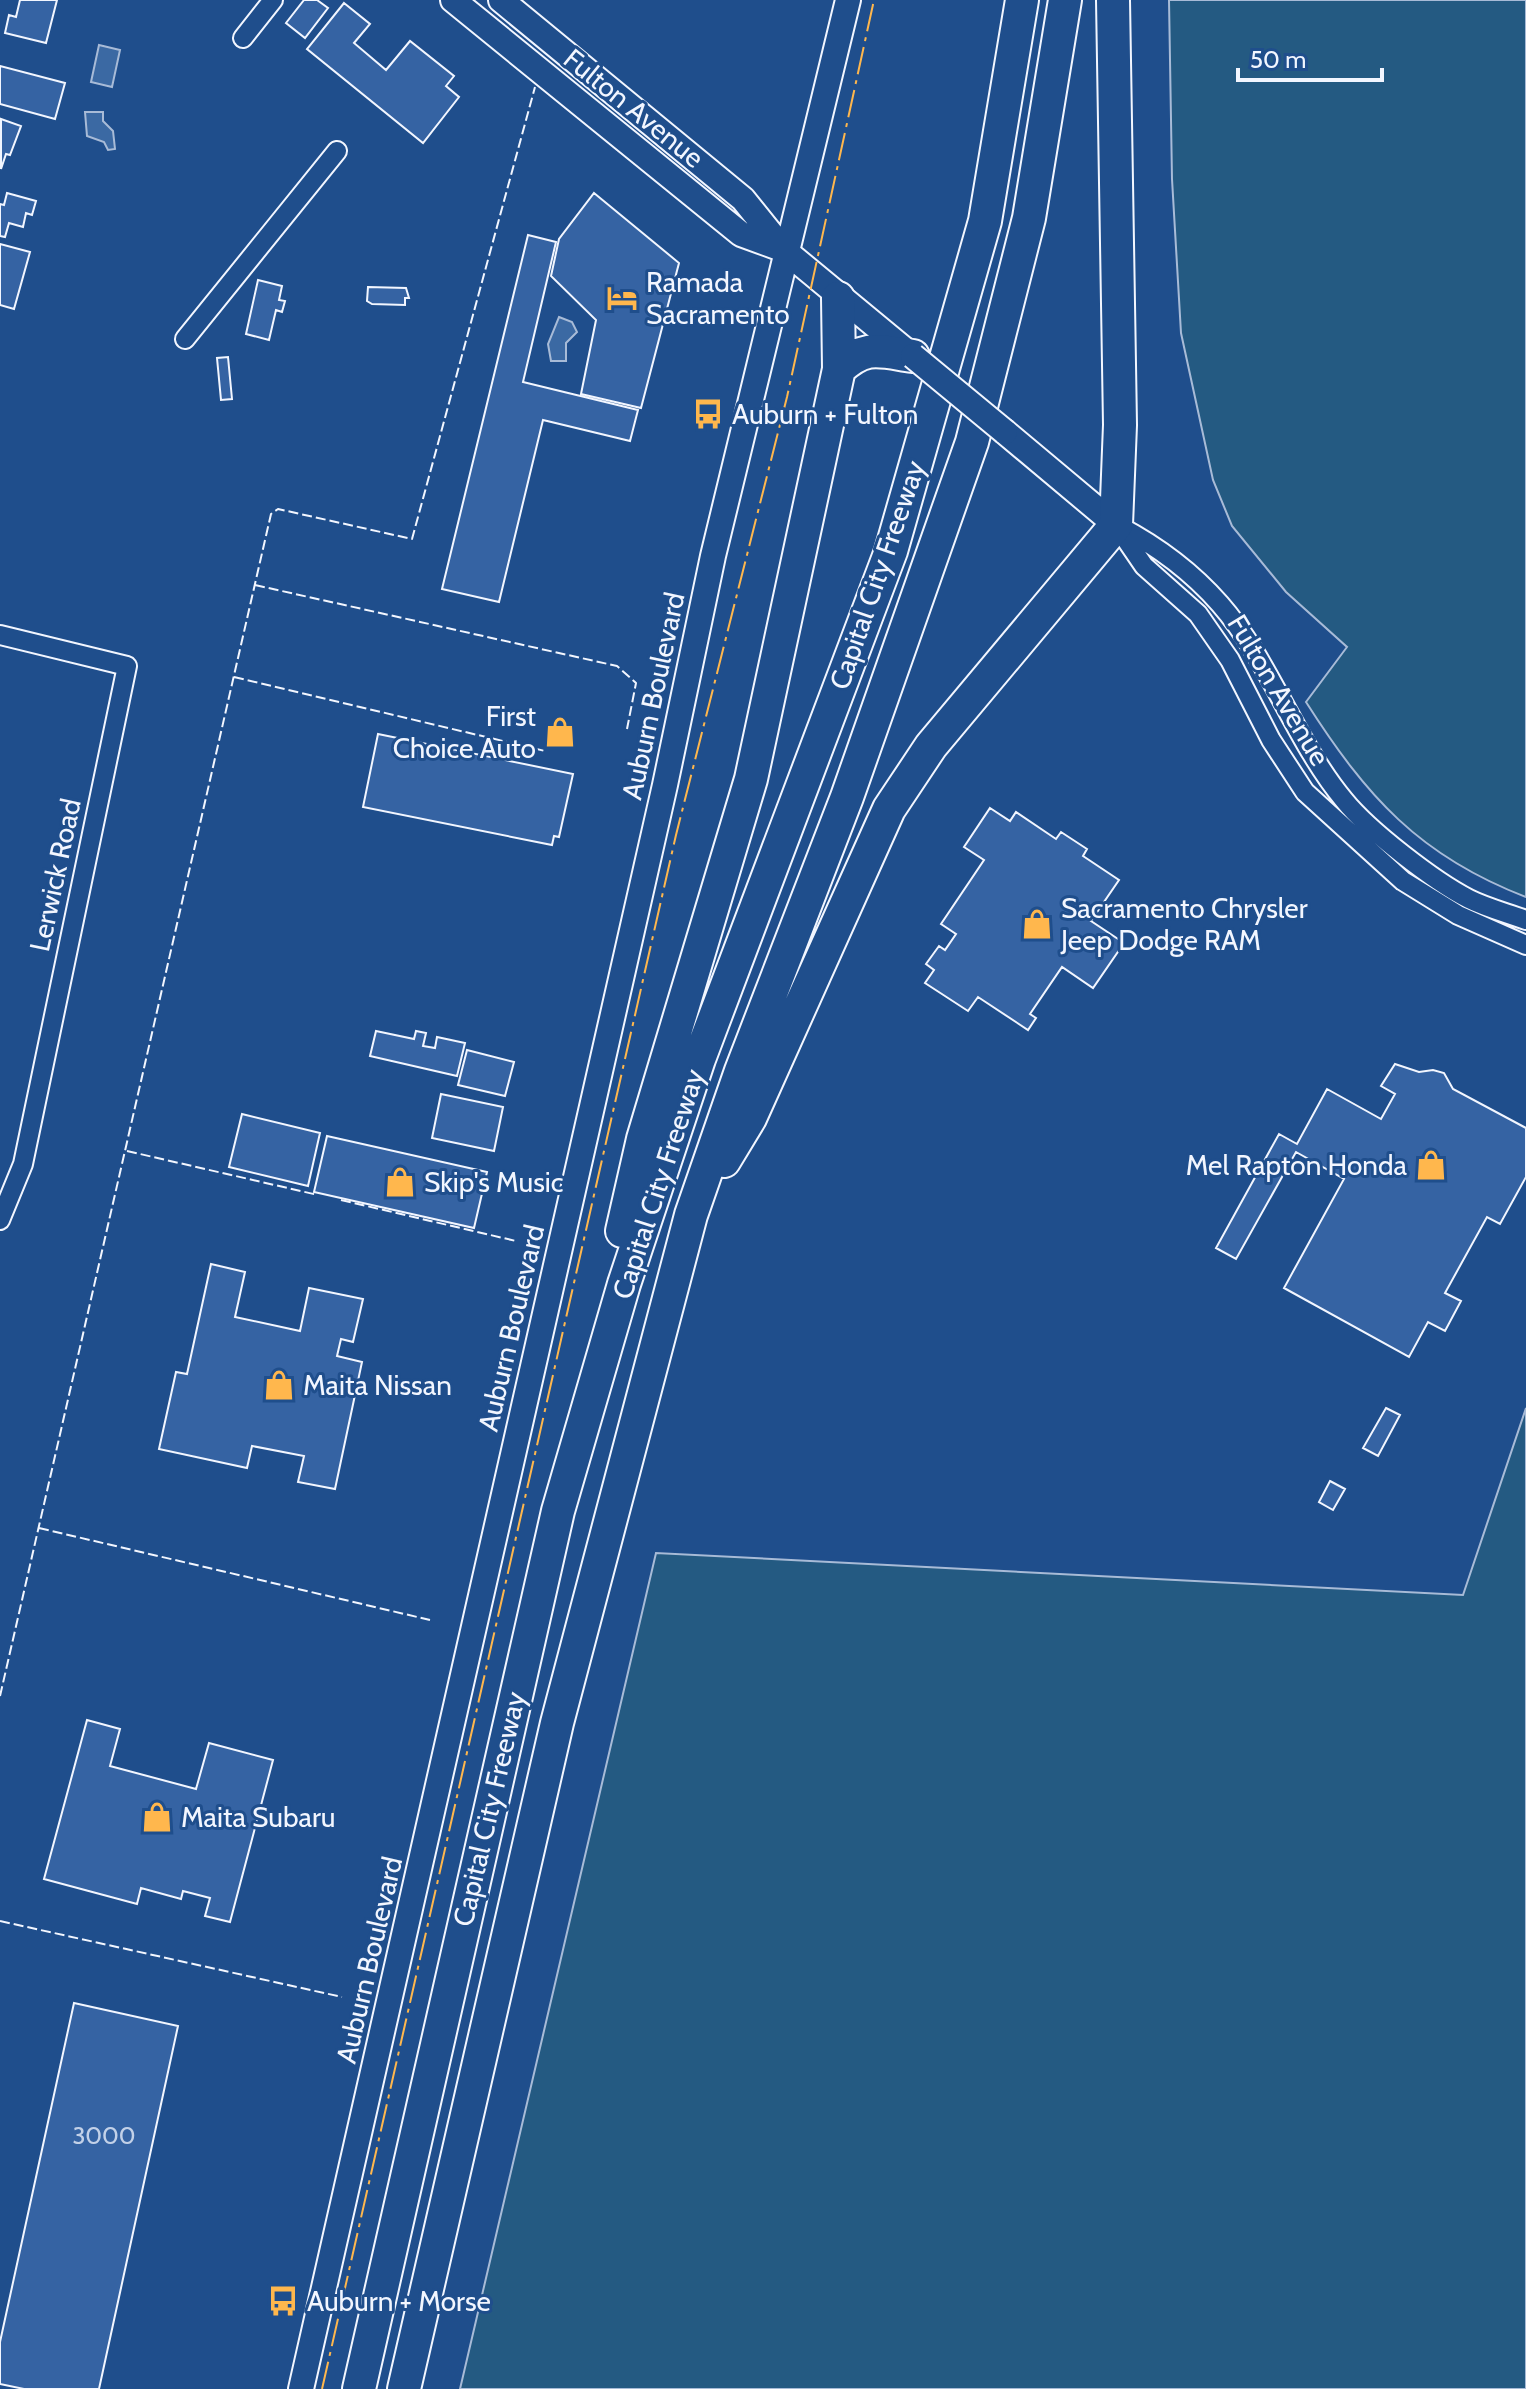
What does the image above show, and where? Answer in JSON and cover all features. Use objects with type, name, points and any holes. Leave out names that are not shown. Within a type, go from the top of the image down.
[{"type":"highway","name":"Capital City Freeway","points":[[359,2389],[558,1511],[624,1284],[699,1059],[891,551],[985,221],[1022,0]]},
{"type":"highway","name":"Capital City Freeway","points":[[404,2389],[557,1723],[691,1215],[741,1071],[847,797],[972,442],[1029,218],[1065,0]]},
{"type":"highway","points":[[691,1215],[750,1118],[889,809],[931,746],[1116,525],[1120,425],[1113,0]]},
{"type":"highway","points":[[558,1511],[643,1139],[751,779],[839,369],[838,298]]},
{"type":"highway","points":[[839,369],[855,354],[872,350],[913,356]]},
{"type":"main road","name":"Fulton Avenue","points":[[453,0],[741,234],[784,250]]},
{"type":"main road","name":"Fulton Avenue","points":[[501,0],[743,199],[784,250],[838,298],[913,356],[1116,525]]},
{"type":"main road","name":"Auburn Boulevard","points":[[301,2389],[784,250],[848,0]]},
{"type":"street","points":[[243,38],[273,0]]},
{"type":"street","points":[[185,339],[337,151]]},
{"type":"street","name":"Fulton Avenue","points":[[1116,525],[1158,546],[1220,604],[1246,640],[1295,729],[1345,802],[1416,864],[1468,899],[1526,920]]},
{"type":"street","name":"Fulton Avenue","points":[[1116,525],[1144,566],[1198,614],[1230,660],[1271,740],[1305,792],[1403,881],[1458,915],[1526,945]]},
{"type":"street","name":"Lerwick Road","points":[[0,635],[127,666],[23,1164],[0,1220]]},
{"type":"shaded area","points":[[1169,0],[1526,0],[1526,897],[1488,881],[1425,842],[1374,794],[1328,736],[1306,702],[1347,647],[1286,592],[1232,526],[1213,480],[1181,333],[1172,179]]},
{"type":"shaded area","points":[[99,45],[120,50],[112,87],[91,82]]},
{"type":"shaded area","points":[[85,112],[103,112],[103,121],[113,131],[115,149],[108,150],[104,142],[87,136]]},
{"type":"shaded area","points":[[559,317],[572,322],[577,332],[566,343],[566,361],[551,361],[548,344]]},
{"type":"shaded area","points":[[1526,1408],[1526,2389],[460,2389],[656,1553],[1463,1595]]},
{"type":"building","points":[[20,0],[57,0],[46,43],[5,33],[9,15],[16,17]]},
{"type":"building","points":[[304,0],[317,0],[328,8],[305,38],[286,23]]},
{"type":"building","points":[[344,3],[370,24],[354,43],[386,70],[410,41],[454,76],[446,86],[459,97],[423,143],[307,49]]},
{"type":"building","points":[[0,66],[65,83],[55,119],[0,104]]},
{"type":"building","points":[[1,119],[21,126],[1,169]]},
{"type":"building","points":[[7,193],[36,201],[32,215],[26,213],[23,227],[9,223],[5,237],[0,236],[0,204],[4,205]]},
{"type":"building","name":"Ramada Sacramento","points":[[594,193],[679,263],[641,408],[581,394],[596,320],[551,276],[559,239]]},
{"type":"building","points":[[528,235],[556,242],[523,382],[638,410],[630,441],[543,420],[499,602],[442,589]]},
{"type":"building","points":[[0,244],[30,252],[14,309],[0,305]]},
{"type":"building","points":[[258,280],[282,286],[279,300],[285,301],[282,312],[276,310],[269,340],[246,334]]},
{"type":"building","points":[[368,287],[406,288],[409,298],[405,298],[405,305],[372,304],[367,301]]},
{"type":"building","points":[[228,357],[232,399],[221,400],[217,358]]},
{"type":"building","points":[[378,734],[573,774],[559,837],[554,836],[552,845],[363,807]]},
{"type":"building","points":[[990,808],[1010,821],[1016,812],[1056,839],[1061,832],[1087,849],[1083,856],[1119,880],[1091,921],[1124,943],[1093,988],[1062,967],[1030,1014],[1036,1018],[1028,1030],[978,997],[968,1011],[925,983],[934,970],[926,964],[939,946],[945,950],[956,934],[941,924],[984,860],[964,847]]},
{"type":"building","points":[[376,1031],[414,1039],[416,1031],[426,1033],[423,1046],[435,1048],[437,1037],[465,1043],[457,1076],[370,1056]]},
{"type":"building","points":[[467,1050],[514,1062],[505,1096],[458,1085]]},
{"type":"building","points":[[1395,1064],[1419,1072],[1433,1070],[1444,1073],[1453,1089],[1526,1128],[1526,1177],[1500,1224],[1487,1217],[1445,1293],[1461,1301],[1445,1331],[1428,1322],[1409,1357],[1284,1288],[1344,1179],[1296,1152],[1236,1259],[1216,1248],[1279,1134],[1297,1144],[1327,1089],[1381,1119],[1395,1094],[1381,1086]]},
{"type":"building","points":[[441,1094],[503,1107],[494,1151],[432,1138]]},
{"type":"building","points":[[242,1114],[320,1133],[308,1186],[229,1167]]},
{"type":"building","name":"Skip's Music","points":[[327,1136],[487,1172],[474,1228],[314,1192]]},
{"type":"building","points":[[211,1264],[245,1272],[235,1317],[300,1331],[309,1288],[363,1299],[353,1342],[341,1339],[337,1356],[362,1362],[335,1489],[298,1482],[304,1456],[252,1446],[247,1468],[159,1449],[176,1372],[187,1374]]},
{"type":"building","points":[[1386,1408],[1400,1415],[1378,1456],[1363,1448]]},
{"type":"building","points":[[1330,1481],[1345,1489],[1333,1510],[1319,1502]]},
{"type":"building","points":[[87,1720],[120,1729],[110,1766],[196,1789],[209,1743],[273,1760],[230,1922],[205,1916],[210,1898],[183,1891],[181,1899],[141,1888],[137,1904],[44,1879]]},
{"type":"building","points":[[74,2003],[178,2026],[99,2389],[24,2389],[0,2384],[0,2342]]},
{"type":"fence","points":[[0,1696],[271,514],[278,509],[412,539],[535,87]]},
{"type":"fence","points":[[255,585],[617,666],[636,683],[627,729]]},
{"type":"fence","points":[[234,677],[545,751]]},
{"type":"fence","points":[[127,1151],[318,1195]]},
{"type":"fence","points":[[341,1200],[516,1241]]},
{"type":"fence","points":[[39,1528],[430,1620]]},
{"type":"fence","points":[[0,1921],[342,1997]]},
{"type":"power","points":[[322,2389],[676,835],[787,397],[874,0]]},
{"type":"place","name":"Ramada Sacramento","points":[[622,298]]},
{"type":"place","name":"Auburn + Fulton","points":[[708,414]]},
{"type":"place","name":"First Choice Auto","points":[[560,732]]},
{"type":"place","name":"Sacramento Chrysler Jeep Dodge RAM","points":[[1037,924]]},
{"type":"place","name":"Mel Rapton Honda","points":[[1431,1165]]},
{"type":"place","name":"Skip's Music","points":[[400,1182]]},
{"type":"place","name":"Maita Nissan","points":[[279,1385]]},
{"type":"place","name":"Maita Subaru","points":[[157,1817]]},
{"type":"place","name":"Auburn + Morse","points":[[283,2301]]}]
